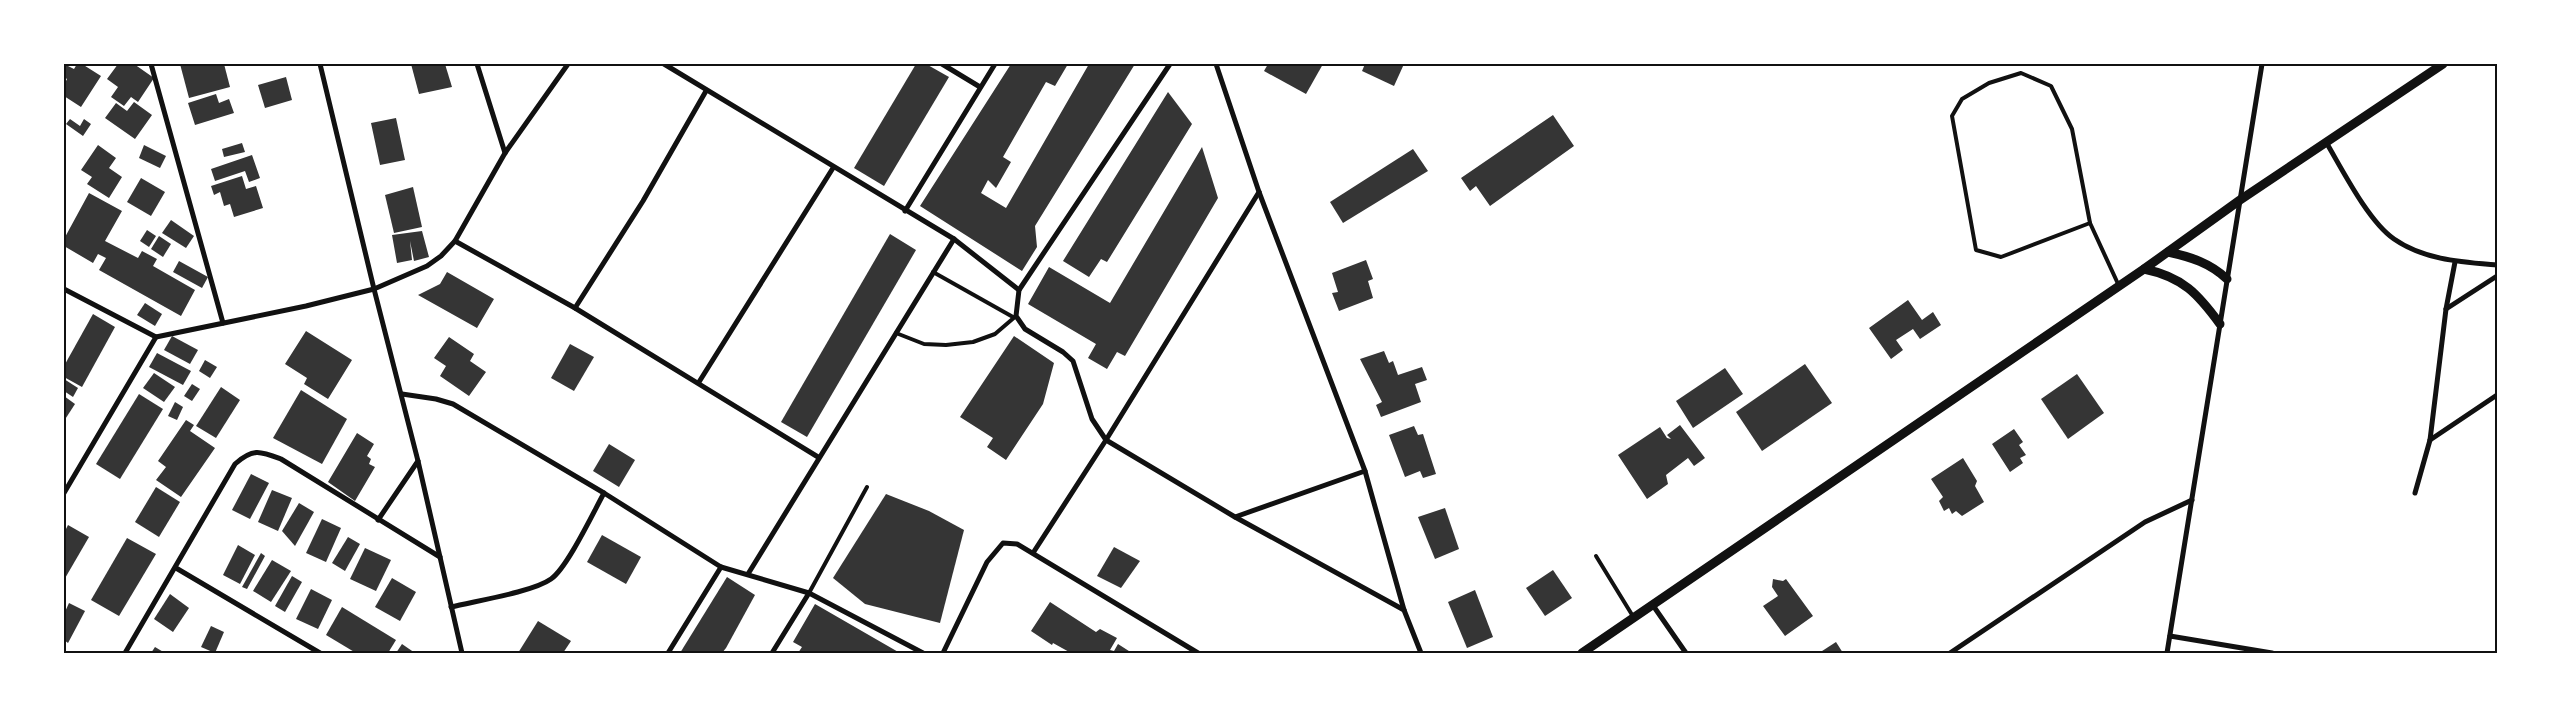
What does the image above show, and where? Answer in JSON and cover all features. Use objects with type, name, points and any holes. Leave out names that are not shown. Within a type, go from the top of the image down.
[{"type":"street","points":[[151,64],[223,323]]},
{"type":"street","points":[[320,64],[374,289],[402,394],[462,653]]},
{"type":"street","points":[[477,64],[505,153]]},
{"type":"street","points":[[64,289],[156,337],[374,289],[427,266],[441,256],[455,241],[505,153],[568,64]]},
{"type":"street","points":[[664,64],[954,240],[1019,290]]},
{"type":"street","points":[[942,64],[980,87]]},
{"type":"street","points":[[905,211],[995,64]]},
{"type":"street","points":[[1170,64],[1019,290],[1015,316],[1025,329],[1063,352],[1073,361],[1092,419],[1106,440],[1235,517],[1404,610]]},
{"type":"street","points":[[1216,64],[1259,192],[1365,471],[1404,610],[1421,653]]},
{"type":"street","points":[[2167,653],[2262,64]]},
{"type":"street","points":[[1582,653],[2144,269],[2326,141],[2443,64]]},
{"type":"street","points":[[575,308],[643,201],[706,91]]},
{"type":"street","points":[[2326,141],[2377,221],[2394,238],[2416,250],[2455,262],[2497,265]]},
{"type":"street","points":[[699,382],[833,168]]},
{"type":"street","points":[[1032,553],[1106,440],[1259,192]]},
{"type":"street","points":[[748,574],[818,457],[954,240]]},
{"type":"street","points":[[455,241],[575,308],[699,382],[818,457]]},
{"type":"street","points":[[2168,252],[2203,262],[2216,268],[2228,279]]},
{"type":"street","points":[[2415,493],[2430,440],[2446,309],[2455,262]]},
{"type":"street","points":[[2144,269],[2165,273],[2186,285],[2202,299],[2220,324]]},
{"type":"street","points":[[2446,309],[2497,276]]},
{"type":"street","points":[[64,493],[156,337]]},
{"type":"street","points":[[402,394],[436,398],[454,404],[721,567],[809,592],[923,653]]},
{"type":"street","points":[[2430,440],[2497,395]]},
{"type":"street","points":[[125,653],[236,464],[248,453],[258,452],[281,459],[440,557]]},
{"type":"street","points":[[378,520],[418,461]]},
{"type":"street","points":[[1235,517],[1365,471]]},
{"type":"street","points":[[451,607],[539,585],[553,578],[563,565],[604,494]]},
{"type":"street","points":[[1950,653],[2145,522],[2192,500]]},
{"type":"street","points":[[943,653],[987,562],[1003,543],[1017,544],[1198,653]]},
{"type":"street","points":[[668,653],[721,567]]},
{"type":"street","points":[[176,568],[320,653]]},
{"type":"street","points":[[772,653],[809,592]]},
{"type":"street","points":[[1652,604],[1686,653]]},
{"type":"street","points":[[2170,636],[2272,653]]},
{"type":"lane","points":[[2090,223],[2001,257],[1976,250],[1952,116],[1962,99],[1989,83],[2021,73],[2051,86],[2072,128],[2090,223],[2119,286]]},
{"type":"lane","points":[[896,333],[924,344],[946,345],[973,342],[995,334],[1015,316],[933,272]]},
{"type":"lane","points":[[809,592],[867,487]]},
{"type":"lane","points":[[1596,556],[1634,618]]},
{"type":"building","points":[[64,64],[74,69],[77,64],[82,64],[101,76],[81,107],[64,96],[64,85],[67,79],[64,77]]},
{"type":"building","points":[[118,64],[134,64],[154,78],[138,102],[131,97],[124,106],[111,97],[118,87],[107,79]]},
{"type":"building","points":[[180,64],[224,64],[230,87],[189,98]]},
{"type":"building","points":[[411,64],[445,64],[452,87],[419,94]]},
{"type":"building","points":[[916,64],[926,64],[949,77],[884,186],[854,168]]},
{"type":"building","points":[[1011,64],[1068,64],[1055,86],[1046,82],[1003,157],[1011,162],[996,188],[988,180],[981,193],[1006,208],[1089,64],[1135,64],[1035,226],[1037,247],[1022,271],[920,206]]},
{"type":"building","points":[[1268,64],[1323,64],[1306,94],[1264,71]]},
{"type":"building","points":[[1365,64],[1404,64],[1394,86],[1362,71]]},
{"type":"building","points":[[286,77],[292,100],[265,108],[258,85]]},
{"type":"building","points":[[1168,92],[1192,124],[1107,262],[1101,259],[1089,277],[1063,261]]},
{"type":"building","points":[[216,94],[219,103],[229,99],[234,113],[195,125],[188,103]]},
{"type":"building","points":[[134,102],[152,115],[135,139],[105,118],[116,103],[127,111]]},
{"type":"building","points":[[1553,115],[1574,146],[1490,206],[1476,186],[1470,191],[1461,178]]},
{"type":"building","points":[[396,118],[405,160],[380,165],[371,123]]},
{"type":"building","points":[[70,119],[80,126],[84,119],[91,124],[83,136],[66,124]]},
{"type":"building","points":[[242,143],[245,152],[224,157],[222,149]]},
{"type":"building","points":[[98,145],[116,158],[109,168],[122,177],[109,198],[87,184],[92,177],[81,170]]},
{"type":"building","points":[[144,145],[166,156],[160,168],[139,158]]},
{"type":"building","points":[[1202,147],[1218,198],[1125,356],[1117,352],[1107,369],[1088,358],[1096,344],[1028,304],[1049,267],[1110,303]]},
{"type":"building","points":[[1413,149],[1428,171],[1343,223],[1330,202]]},
{"type":"building","points":[[252,155],[260,178],[249,182],[245,171],[215,181],[211,169]]},
{"type":"building","points":[[242,176],[246,189],[256,186],[263,208],[234,217],[230,204],[224,206],[220,192],[214,195],[211,186]]},
{"type":"building","points":[[141,178],[165,192],[151,216],[127,202]]},
{"type":"building","points":[[413,187],[422,227],[394,233],[385,195]]},
{"type":"building","points":[[89,193],[122,211],[105,241],[138,258],[142,251],[157,259],[153,266],[195,290],[181,316],[99,270],[106,258],[98,254],[93,263],[64,246],[64,239]]},
{"type":"building","points":[[171,220],[194,236],[186,248],[162,233]]},
{"type":"building","points":[[147,230],[156,236],[149,247],[140,241]]},
{"type":"building","points":[[422,231],[429,257],[414,261],[410,241],[412,260],[397,263],[392,235]]},
{"type":"building","points":[[890,234],[916,250],[807,437],[781,422]]},
{"type":"building","points":[[159,236],[171,244],[163,257],[151,249]]},
{"type":"building","points":[[1366,260],[1373,279],[1368,281],[1373,298],[1339,311],[1332,293],[1338,292],[1332,273]]},
{"type":"building","points":[[179,261],[208,277],[202,288],[173,272]]},
{"type":"building","points":[[447,272],[494,299],[477,328],[418,295],[440,284]]},
{"type":"building","points":[[1908,300],[1922,320],[1933,312],[1941,325],[1920,339],[1913,329],[1896,340],[1903,350],[1891,359],[1869,328]]},
{"type":"building","points":[[145,303],[162,314],[155,326],[137,315]]},
{"type":"building","points":[[93,314],[115,327],[82,387],[64,377],[64,366]]},
{"type":"building","points":[[306,331],[352,360],[328,399],[304,384],[307,378],[285,364]]},
{"type":"building","points":[[172,336],[198,350],[190,364],[164,350]]},
{"type":"building","points":[[1014,336],[1054,363],[1043,404],[1006,460],[987,447],[993,438],[960,417]]},
{"type":"building","points":[[449,337],[474,354],[470,361],[486,372],[469,396],[440,376],[446,366],[434,358]]},
{"type":"building","points":[[570,344],[594,357],[574,391],[551,378]]},
{"type":"building","points":[[1384,351],[1389,363],[1393,361],[1398,375],[1422,367],[1427,380],[1415,384],[1421,402],[1381,417],[1376,405],[1382,402],[1360,359]]},
{"type":"building","points":[[157,353],[191,371],[183,385],[149,367]]},
{"type":"building","points":[[205,360],[217,367],[210,378],[199,371]]},
{"type":"building","points":[[1805,364],[1832,403],[1762,451],[1736,412]]},
{"type":"building","points":[[1725,368],[1743,394],[1693,428],[1676,401]]},
{"type":"building","points":[[154,373],[175,387],[164,402],[143,388]]},
{"type":"building","points":[[2077,374],[2104,413],[2068,439],[2041,399]]},
{"type":"building","points":[[64,379],[78,388],[73,397],[64,391]]},
{"type":"building","points":[[192,384],[200,389],[192,401],[184,396]]},
{"type":"building","points":[[221,387],[240,400],[216,438],[196,426]]},
{"type":"building","points":[[301,390],[347,419],[322,464],[273,438]]},
{"type":"building","points":[[139,394],[163,409],[120,479],[96,464]]},
{"type":"building","points":[[64,396],[75,404],[64,421]]},
{"type":"building","points":[[175,402],[183,407],[177,420],[168,416]]},
{"type":"building","points":[[186,420],[194,425],[190,431],[215,448],[181,497],[156,480],[166,467],[158,461]]},
{"type":"building","points":[[1680,425],[1705,458],[1694,466],[1688,458],[1666,475],[1668,484],[1647,499],[1618,455],[1660,427],[1667,438],[1671,439],[1667,435]]},
{"type":"building","points":[[1414,426],[1418,435],[1423,434],[1436,474],[1423,478],[1420,471],[1405,477],[1389,435]]},
{"type":"building","points":[[2014,429],[2023,442],[2019,445],[2026,455],[2020,458],[2023,463],[2010,472],[1992,444]]},
{"type":"building","points":[[357,433],[374,444],[367,456],[371,459],[369,464],[375,467],[355,501],[328,482]]},
{"type":"building","points":[[609,444],[635,460],[619,487],[593,471]]},
{"type":"building","points":[[1963,458],[1977,481],[1975,486],[1984,502],[1962,516],[1956,511],[1952,514],[1949,508],[1944,511],[1939,501],[1943,497],[1931,479]]},
{"type":"building","points":[[251,474],[269,483],[250,519],[232,510]]},
{"type":"building","points":[[156,487],[180,502],[159,537],[135,522]]},
{"type":"building","points":[[272,490],[292,498],[278,531],[258,522]]},
{"type":"building","points":[[886,494],[929,511],[964,530],[940,623],[865,604],[833,578]]},
{"type":"building","points":[[299,503],[314,512],[295,546],[282,531]]},
{"type":"building","points":[[1445,508],[1459,549],[1435,559],[1418,517]]},
{"type":"building","points":[[322,519],[341,528],[326,562],[306,553]]},
{"type":"building","points":[[68,525],[89,537],[64,580],[64,533]]},
{"type":"building","points":[[602,535],[641,557],[626,584],[587,562]]},
{"type":"building","points":[[348,537],[360,544],[345,571],[332,563]]},
{"type":"building","points":[[127,538],[156,554],[119,616],[91,600]]},
{"type":"building","points":[[238,545],[255,555],[240,584],[223,575]]},
{"type":"building","points":[[1114,547],[1140,561],[1121,588],[1097,576]]},
{"type":"building","points":[[365,548],[391,560],[376,591],[350,579]]},
{"type":"building","points":[[261,553],[265,556],[247,589],[242,587]]},
{"type":"building","points":[[272,560],[291,571],[271,602],[253,591]]},
{"type":"building","points":[[1553,570],[1572,598],[1545,616],[1526,588]]},
{"type":"building","points":[[292,576],[302,582],[285,612],[275,606]]},
{"type":"building","points":[[727,577],[755,595],[726,648],[722,653],[680,653]]},
{"type":"building","points":[[392,578],[416,592],[400,621],[375,607]]},
{"type":"building","points":[[1773,579],[1783,581],[1786,579],[1813,616],[1785,636],[1763,606],[1778,596],[1772,587]]},
{"type":"building","points":[[311,589],[332,600],[318,629],[296,619]]},
{"type":"building","points":[[1475,590],[1493,637],[1467,648],[1448,602]]},
{"type":"building","points":[[170,594],[189,608],[173,632],[154,619]]},
{"type":"building","points":[[1050,602],[1096,632],[1100,629],[1117,638],[1110,650],[1114,651],[1118,644],[1132,653],[1071,653],[1053,643],[1052,645],[1031,631]]},
{"type":"building","points":[[69,603],[85,611],[68,643],[64,640],[64,614]]},
{"type":"building","points":[[815,604],[900,653],[798,653],[802,647],[793,642]]},
{"type":"building","points":[[342,607],[396,640],[388,653],[356,653],[326,635]]},
{"type":"building","points":[[538,621],[571,641],[563,653],[518,653]]},
{"type":"building","points":[[211,626],[224,632],[215,653],[201,647]]},
{"type":"building","points":[[1836,642],[1843,653],[1819,653]]},
{"type":"building","points":[[402,644],[415,653],[396,653]]},
{"type":"building","points":[[155,647],[165,653],[151,653]]}]
